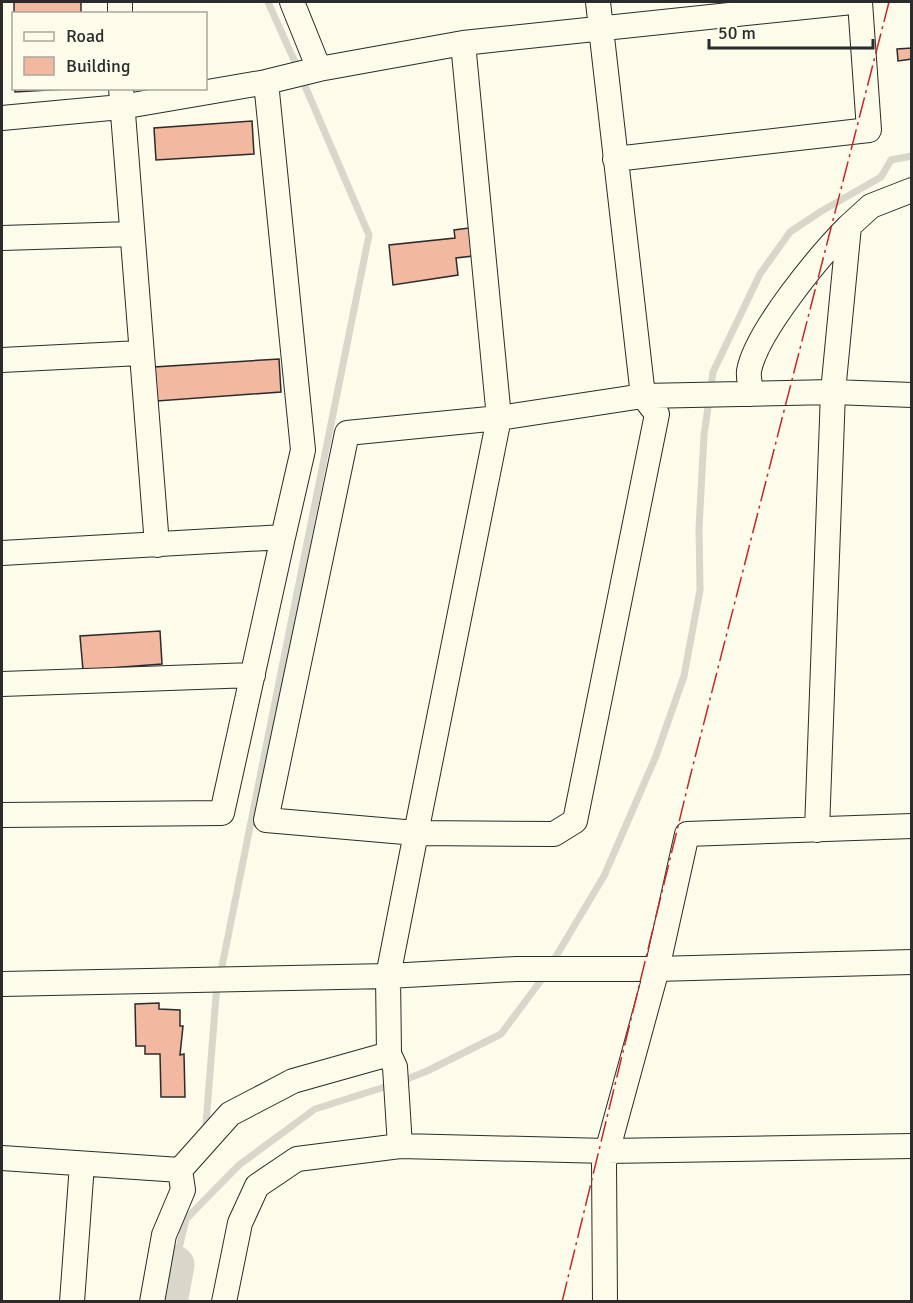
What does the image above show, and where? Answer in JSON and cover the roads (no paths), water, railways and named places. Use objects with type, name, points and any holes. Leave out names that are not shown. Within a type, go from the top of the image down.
[{"type":"street","points":[[292,2],[306,72]]},
{"type":"street","points":[[598,2],[643,396],[657,414],[575,821],[554,834],[416,834],[266,820],[347,433],[499,418],[643,396],[832,392],[912,395]]},
{"type":"street","points":[[207,89],[266,82],[306,72],[463,43],[852,2]]},
{"type":"street","points":[[615,159],[869,130],[860,2]]},
{"type":"street","points":[[400,1146],[392,1060],[388,976],[499,418],[463,43]]},
{"type":"street","points":[[2,815],[222,813],[303,450],[266,82]]},
{"type":"street","points":[[2,118],[121,98],[194,90]]},
{"type":"street","points":[[121,98],[157,544]]},
{"type":"street","points":[[746,394],[749,371],[765,333],[821,255],[871,206],[912,189]]},
{"type":"street","points":[[817,830],[832,392],[849,226]]},
{"type":"street","points":[[2,238],[131,234]]},
{"type":"street","points":[[2,360],[140,353]]},
{"type":"street","points":[[2,553],[283,537]]},
{"type":"street","points":[[2,684],[253,675]]},
{"type":"street","points":[[605,1302],[604,1163],[657,969],[687,834],[912,826]]},
{"type":"street","points":[[2,984],[388,976],[516,969],[657,969],[912,962]]},
{"type":"street","points":[[180,1170],[230,1114],[293,1081],[392,1060]]},
{"type":"street","points":[[224,1302],[240,1223],[257,1186],[297,1159],[400,1146],[608,1151],[912,1146]]},
{"type":"street","points":[[2,1158],[180,1170]]},
{"type":"street","points":[[72,1302],[82,1164]]},
{"type":"street","points":[[152,1302],[164,1235],[183,1190],[180,1170]]},
{"type":"waterway","points":[[268,2],[298,69]]},
{"type":"waterway","points":[[206,1124],[216,996],[369,235],[302,79]]},
{"type":"waterway","points":[[552,963],[604,876],[656,756],[684,676],[700,590],[699,528],[704,435],[713,372],[760,274],[790,232],[881,177],[891,160],[912,156]]},
{"type":"waterway","points":[[402,1081],[501,1034],[545,975]]},
{"type":"waterway","points":[[175,1265],[186,1219],[239,1165],[315,1109],[391,1085]]},
{"type":"waterway","points":[[168,1302],[175,1265]]}]
